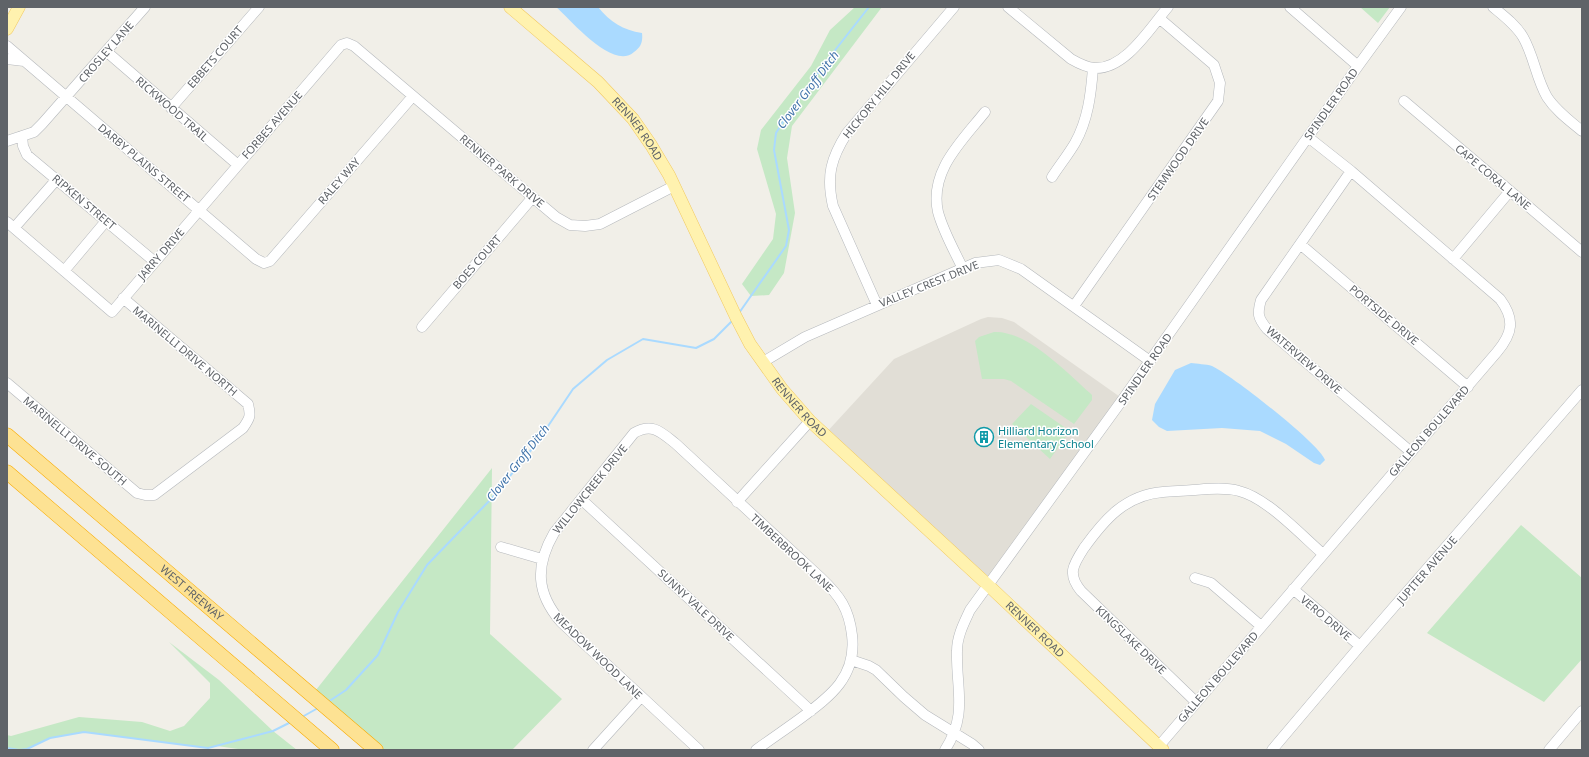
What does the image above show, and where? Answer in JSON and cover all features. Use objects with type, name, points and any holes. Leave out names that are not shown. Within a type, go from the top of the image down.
[{"type":"highway","name":"WEST FREEWAY","points":[[7,435],[376,750]]},
{"type":"highway","points":[[7,472],[332,750]]},
{"type":"main road","points":[[7,30],[18,7]]},
{"type":"main road","name":"RENNER ROAD","points":[[510,7],[598,82],[620,104],[651,145],[674,186],[732,311],[750,344],[782,389],[810,420],[1161,748]]},
{"type":"street","name":"CROSLEY LANE","points":[[7,141],[34,132],[108,52],[146,7]]},
{"type":"street","name":"EBBETS COURT","points":[[171,108],[259,7]]},
{"type":"street","name":"HICKORY HILL DRIVE","points":[[877,305],[834,206],[829,189],[833,159],[839,145],[847,133],[954,7]]},
{"type":"street","points":[[1008,7],[1071,59],[1080,64],[1093,68],[1112,65],[1130,53],[1168,7]]},
{"type":"street","points":[[1290,7],[1358,66]]},
{"type":"street","name":"SPINDLER ROAD","points":[[945,750],[954,733],[960,709],[957,651],[958,640],[963,624],[970,610],[989,586],[1358,66],[1402,7]]},
{"type":"street","points":[[1493,7],[1512,24],[1522,36],[1530,51],[1541,84],[1548,98],[1561,113],[1582,131]]},
{"type":"street","name":"STEMWOOD DRIVE","points":[[1074,306],[1218,101],[1220,83],[1214,66],[1159,18]]},
{"type":"street","name":"RENNER PARK DRIVE","points":[[347,43],[354,46],[533,197],[570,225],[585,226],[600,224],[674,186]]},
{"type":"street","name":"FORBES AVENUE","points":[[199,210],[341,45],[347,43]]},
{"type":"street","name":"DARBY PLAINS STREET","points":[[7,46],[256,259],[264,263]]},
{"type":"street","name":"RICKWOOD TRAIL","points":[[108,52],[238,165]]},
{"type":"street","points":[[7,60],[24,61]]},
{"type":"street","points":[[1052,177],[1076,143],[1087,115],[1091,96],[1093,68]]},
{"type":"street","name":"RALEY WAY","points":[[264,263],[270,261],[413,96]]},
{"type":"street","name":"CAPE CORAL LANE","points":[[1404,101],[1582,252]]},
{"type":"street","points":[[963,269],[939,213],[936,200],[940,177],[945,164],[985,112]]},
{"type":"street","name":"RIPKEN STREET","points":[[22,136],[23,146],[27,155],[155,262]]},
{"type":"street","name":"GALLEON BOULEVARD","points":[[1161,748],[1196,702],[1468,387],[1504,344],[1508,336],[1510,317],[1500,299],[1351,171],[1308,137]]},
{"type":"street","name":"WATERVIEW DRIVE","points":[[1351,171],[1261,300],[1258,310],[1260,321],[1267,329],[1411,452]]},
{"type":"street","points":[[11,225],[56,179]]},
{"type":"street","points":[[1453,259],[1510,191]]},
{"type":"street","name":"BOES COURT","points":[[422,327],[533,197]]},
{"type":"street","name":"JARRY DRIVE","points":[[123,298],[199,210]]},
{"type":"street","points":[[64,271],[106,221]]},
{"type":"street","name":"MARINELLI DRIVE NORTH","points":[[11,225],[112,312],[123,298],[248,404],[251,413],[249,420],[243,428],[154,495],[145,495]]},
{"type":"street","name":"PORTSIDE DRIVE","points":[[1300,244],[1468,387]]},
{"type":"street","name":"VALLEY CREST DRIVE","points":[[763,362],[805,337],[877,305],[975,263],[999,260],[1021,269],[1150,361]]},
{"type":"street","name":"MARINELLI DRIVE SOUTH","points":[[7,383],[138,493],[145,495]]},
{"type":"street","name":"JUPITER AVENUE","points":[[1272,750],[1582,390]]},
{"type":"street","points":[[737,502],[810,420]]},
{"type":"street","name":"TIMBERBROOK LANE","points":[[647,428],[654,428],[676,444],[821,578],[836,594],[849,614],[853,644],[847,674],[838,687],[820,705],[756,750]]},
{"type":"street","name":"WILLOWCREEK DRIVE","points":[[542,559],[554,533],[580,499],[634,433],[647,428]]},
{"type":"street","name":"KINGSLAKE DRIVE","points":[[1196,702],[1081,592],[1075,584],[1072,574],[1073,566],[1100,527],[1113,513],[1127,503],[1144,496],[1161,492],[1210,489],[1237,490],[1262,501],[1323,554]]},
{"type":"street","name":"SUNNY VALE DRIVE","points":[[580,499],[811,711]]},
{"type":"street","points":[[500,548],[542,559]]},
{"type":"street","name":"MEADOW WOOD LANE","points":[[542,559],[540,567],[541,585],[552,612],[699,750]]},
{"type":"street","points":[[1195,578],[1211,583],[1261,626]]},
{"type":"street","name":"VERO DRIVE","points":[[1293,589],[1360,646]]},
{"type":"street","points":[[851,660],[876,670],[916,708],[979,750]]},
{"type":"street","points":[[593,750],[641,697]]},
{"type":"street","points":[[1549,750],[1582,710]]},
{"type":"shaded area","points":[[988,317],[1002,318],[1014,322],[1123,399],[989,586],[825,434],[894,359]]},
{"type":"green space","points":[[855,7],[882,7],[792,126],[787,158],[795,213],[784,273],[769,295],[751,296],[742,284],[773,239],[776,214],[757,149],[761,130],[811,66],[830,30]]},
{"type":"green space","points":[[1360,7],[1390,7],[1378,23]]},
{"type":"green space","points":[[994,332],[1007,333],[1033,345],[1058,364],[1092,395],[1092,400],[1074,424],[1011,381],[1004,379],[982,379],[975,341],[979,337]]},
{"type":"green space","points":[[1031,404],[1070,431],[1050,459],[1012,424]]},
{"type":"green space","points":[[492,468],[490,634],[562,699],[512,750],[376,750],[312,695]]},
{"type":"green space","points":[[1521,525],[1582,578],[1582,659],[1544,702],[1427,633]]},
{"type":"green space","points":[[169,642],[219,680],[273,731],[297,750],[245,750],[217,746],[208,748],[84,732],[50,738],[27,749],[7,750],[7,735],[11,736],[79,717],[142,722],[170,731],[184,726],[210,698],[210,683]]},
{"type":"water","points":[[556,7],[598,7],[607,17],[617,24],[629,30],[642,33],[641,44],[634,52],[625,56],[615,55],[604,50],[593,42]]},
{"type":"water","points":[[1191,363],[1212,366],[1237,382],[1292,425],[1308,440],[1325,460],[1320,465],[1314,463],[1286,444],[1260,431],[1222,428],[1167,431],[1159,427],[1152,420],[1155,404],[1175,370]]},
{"type":"waterway","name":"Clover Groff Ditch","points":[[739,313],[786,246],[789,230],[774,150],[776,133],[788,114],[869,7]]},
{"type":"waterway","name":"Clover Groff Ditch","points":[[328,702],[346,690],[378,655],[398,612],[427,565],[492,498],[536,444],[573,389],[607,360],[643,339],[696,348],[714,339],[732,321]]},
{"type":"waterway","name":"Clover Groff Ditch","points":[[302,717],[318,708]]},
{"type":"waterway","name":"Clover Groff Ditch","points":[[7,748],[19,750],[27,749],[50,738],[84,732],[208,748],[273,731],[291,722]]},
{"type":"place","name":"Hilliard Horizon Elementary School","points":[[984,437]]}]
